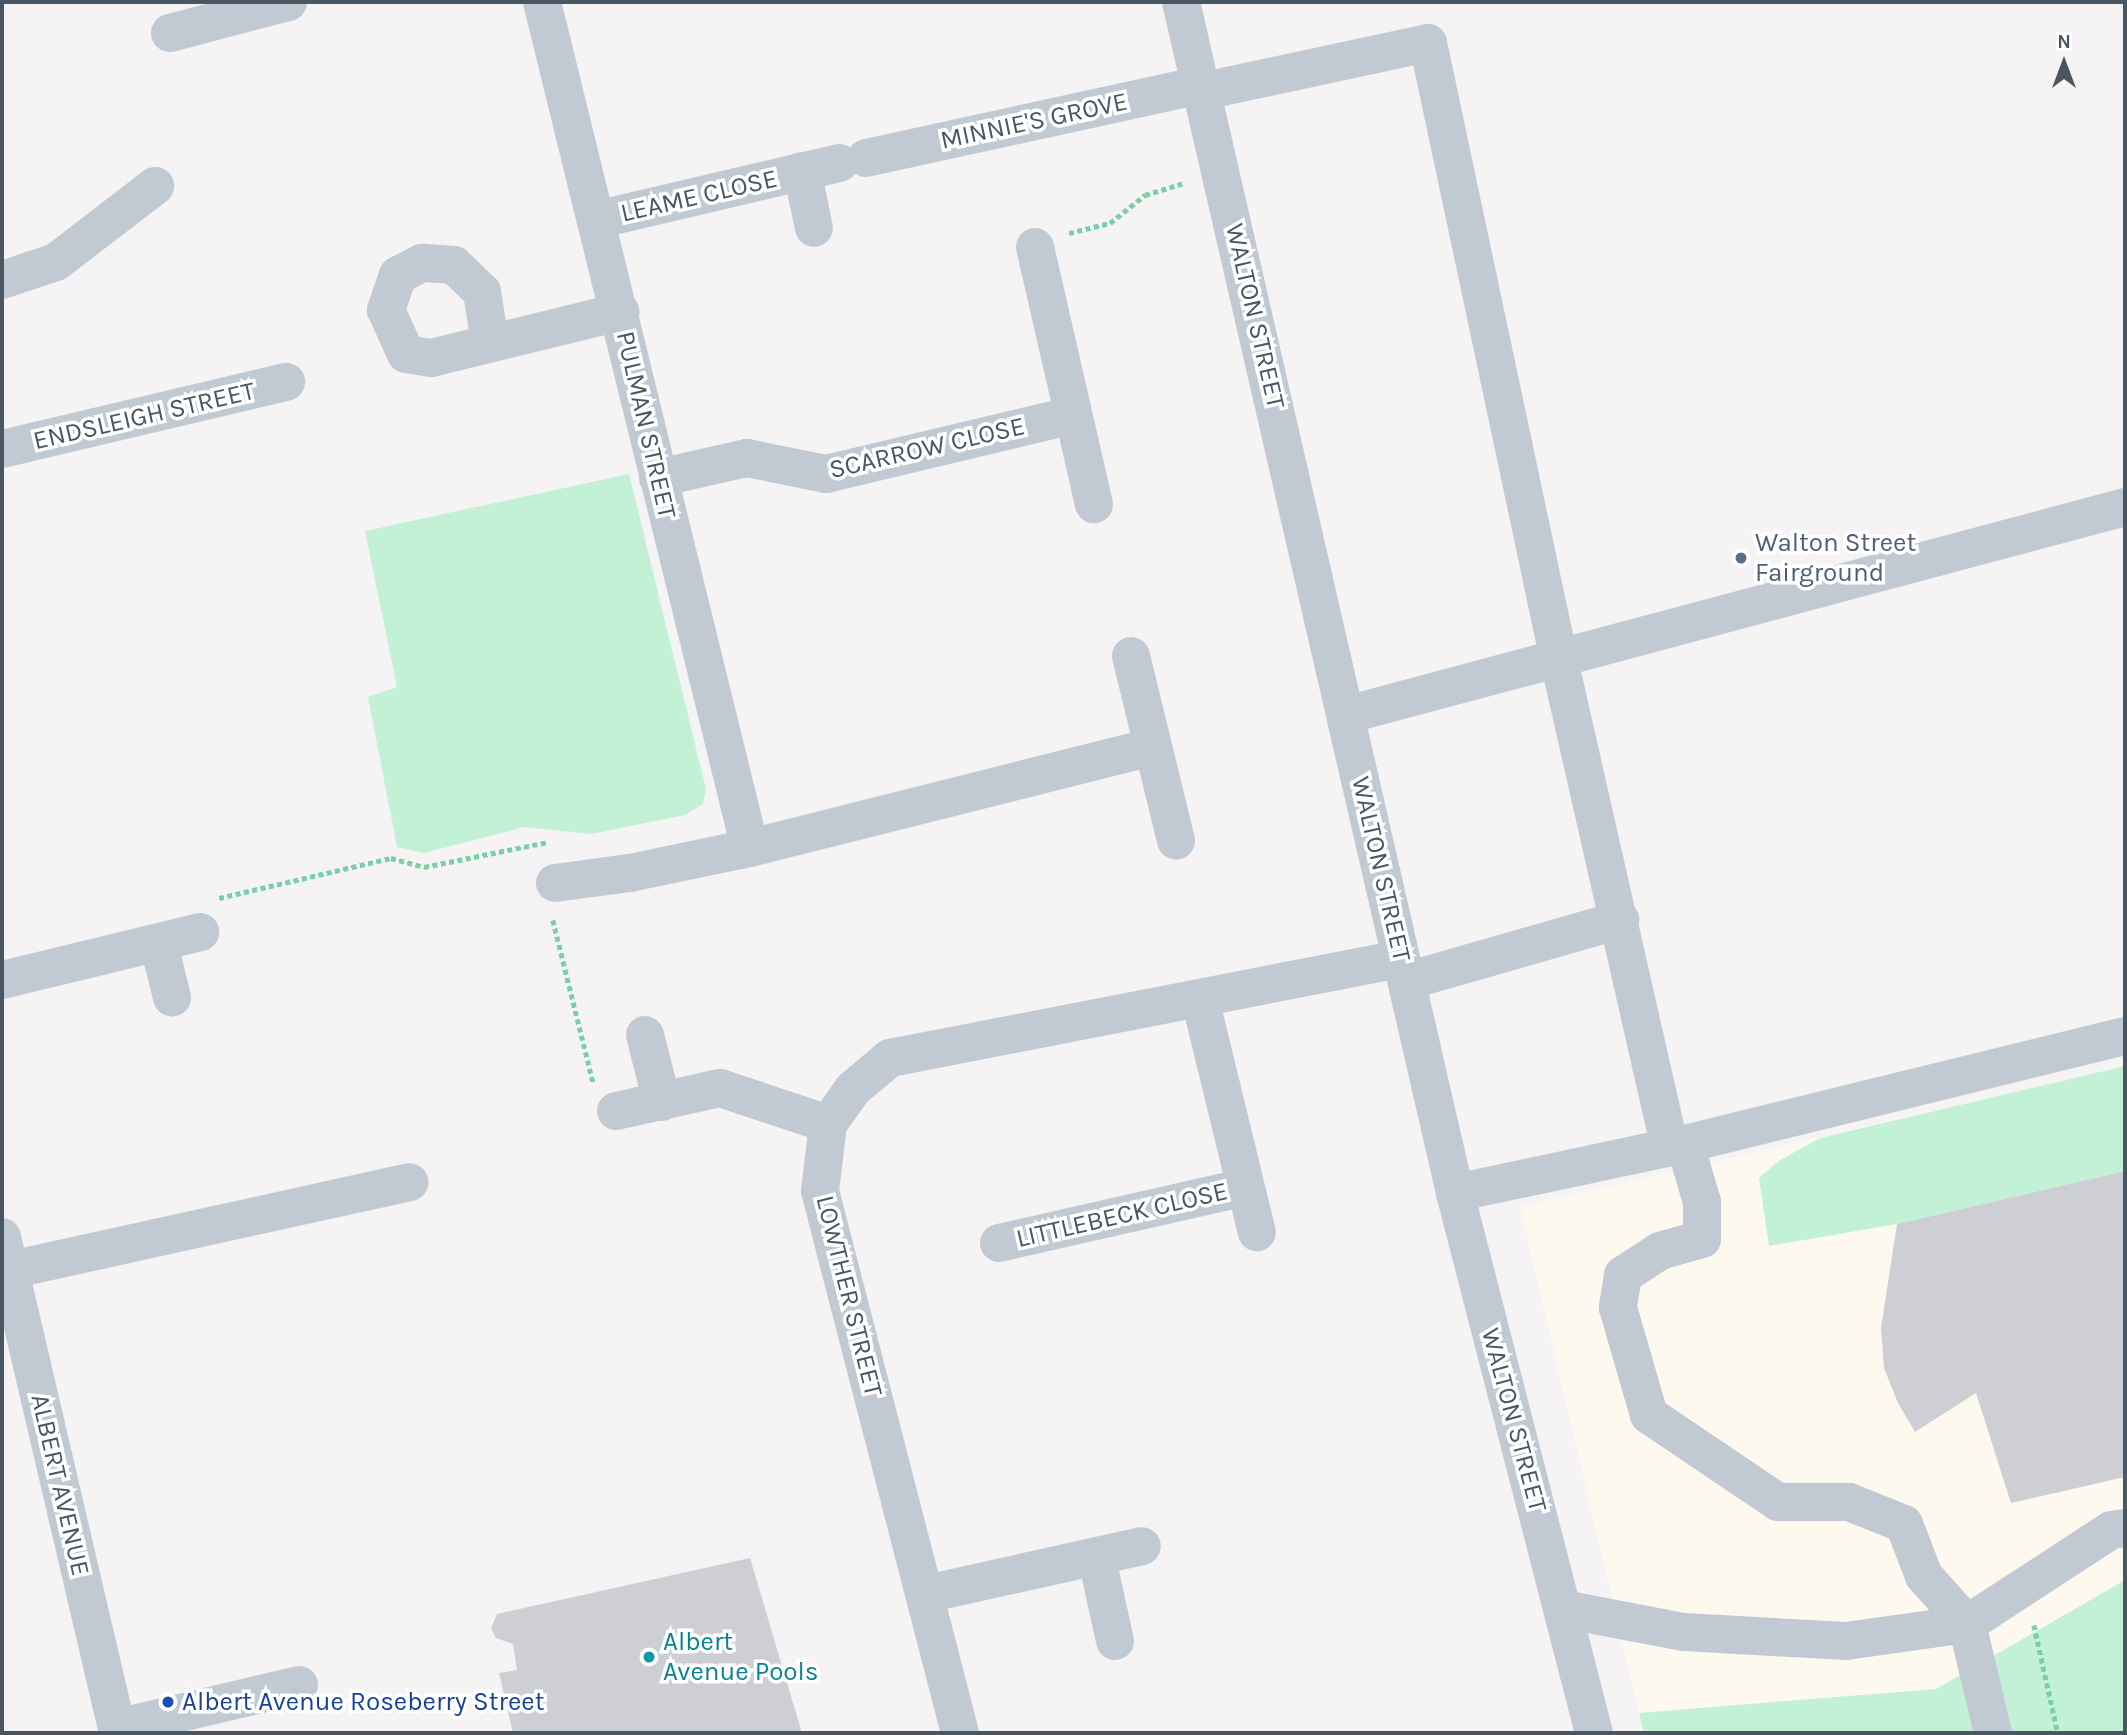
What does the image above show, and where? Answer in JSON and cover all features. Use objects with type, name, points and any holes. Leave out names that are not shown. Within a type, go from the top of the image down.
[{"type":"street","points":[[170,33],[211,10],[288,2]]},
{"type":"street","name":"PULMAN STREET","points":[[541,2],[620,312],[750,848]]},
{"type":"street","name":"WALTON STREET","points":[[1181,2],[1203,88],[1455,1193],[1594,1733]]},
{"type":"street","name":"MINNIE'S GROVE","points":[[853,160],[1428,43],[1559,660]]},
{"type":"street","name":"LEAME CLOSE","points":[[596,220],[853,160]]},
{"type":"street","name":"LEAME CLOSE","points":[[802,171],[814,228]]},
{"type":"street","points":[[2,280],[56,262],[155,186]]},
{"type":"street","points":[[1035,247],[1094,504]]},
{"type":"street","points":[[490,343],[620,312]]},
{"type":"street","name":"ENDSLEIGH STREET","points":[[2,449],[286,382]]},
{"type":"street","name":"SCARROW CLOSE","points":[[659,478],[747,458],[826,474],[1073,415]]},
{"type":"street","points":[[1346,715],[2125,507]]},
{"type":"street","points":[[1131,656],[1176,841]]},
{"type":"street","points":[[1559,660],[1620,920],[1678,1145],[1702,1202],[1702,1239],[1660,1251],[1623,1275],[1618,1308],[1649,1415],[1779,1502],[1849,1502],[1904,1524],[1924,1576],[1967,1625],[1993,1733]]},
{"type":"street","points":[[548,885],[630,873],[750,848],[1153,747]]},
{"type":"street","name":"LOWTHER STREET","points":[[960,1733],[820,1191],[828,1124],[853,1089],[890,1058],[1200,999],[1404,970],[1620,920]]},
{"type":"street","points":[[2,980],[159,945],[200,932]]},
{"type":"street","points":[[159,945],[172,997]]},
{"type":"street","name":"LITTLEBECK CLOSE","points":[[1200,999],[1257,1232]]},
{"type":"street","points":[[645,1035],[662,1102]]},
{"type":"street","points":[[1455,1193],[1678,1145],[2125,1036]]},
{"type":"street","points":[[616,1111],[720,1087],[828,1124]]},
{"type":"street","points":[[6,1253],[409,1182]]},
{"type":"street","name":"LITTLEBECK CLOSE","points":[[999,1243],[1245,1187]]},
{"type":"street","name":"ALBERT AVENUE","points":[[6,1253],[118,1731]]},
{"type":"street","points":[[1563,1609],[1684,1632],[1846,1641],[1967,1625],[2111,1531],[2125,1528]]},
{"type":"street","points":[[926,1594],[1097,1559],[1142,1546]]},
{"type":"street","points":[[1097,1559],[1115,1641]]},
{"type":"street","points":[[118,1731],[299,1685]]},
{"type":"path","points":[[1035,247],[1038,240],[1110,223],[1145,195],[1222,172]]},
{"type":"path","points":[[200,932],[192,904],[391,858],[424,867],[550,842],[548,885]]},
{"type":"path","points":[[534,845],[548,885],[602,1116],[616,1111]]},
{"type":"path","points":[[2025,1586],[2058,1733]]},
{"type":"shaded area","points":[[2125,1066],[2125,1580],[1936,1689],[1639,1713],[1520,1207]]},
{"type":"green space","points":[[629,474],[706,789],[703,804],[685,815],[591,834],[524,827],[424,853],[397,847],[368,697],[397,687],[365,531]]},
{"type":"green space","points":[[2125,1066],[2125,1171],[1897,1224],[1769,1246],[1759,1178],[1780,1160],[1820,1138]]},
{"type":"green space","points":[[2125,1580],[2125,1733],[1644,1733],[1639,1713],[1936,1689]]},
{"type":"building","points":[[2125,1171],[2125,1477],[2011,1503],[1976,1393],[1915,1432],[1898,1403],[1884,1368],[1881,1328],[1897,1224]]},
{"type":"building","name":"Albert Avenue Pools","points":[[750,1558],[802,1733],[513,1733],[499,1673],[517,1670],[513,1644],[496,1638],[491,1628],[497,1614]]},
{"type":"place","name":"Walton Street Fairground","points":[[1741,558]]},
{"type":"place","name":"Albert Avenue Pools","points":[[649,1657]]},
{"type":"place","name":"Albert Avenue Roseberry Street","points":[[168,1702]]}]
